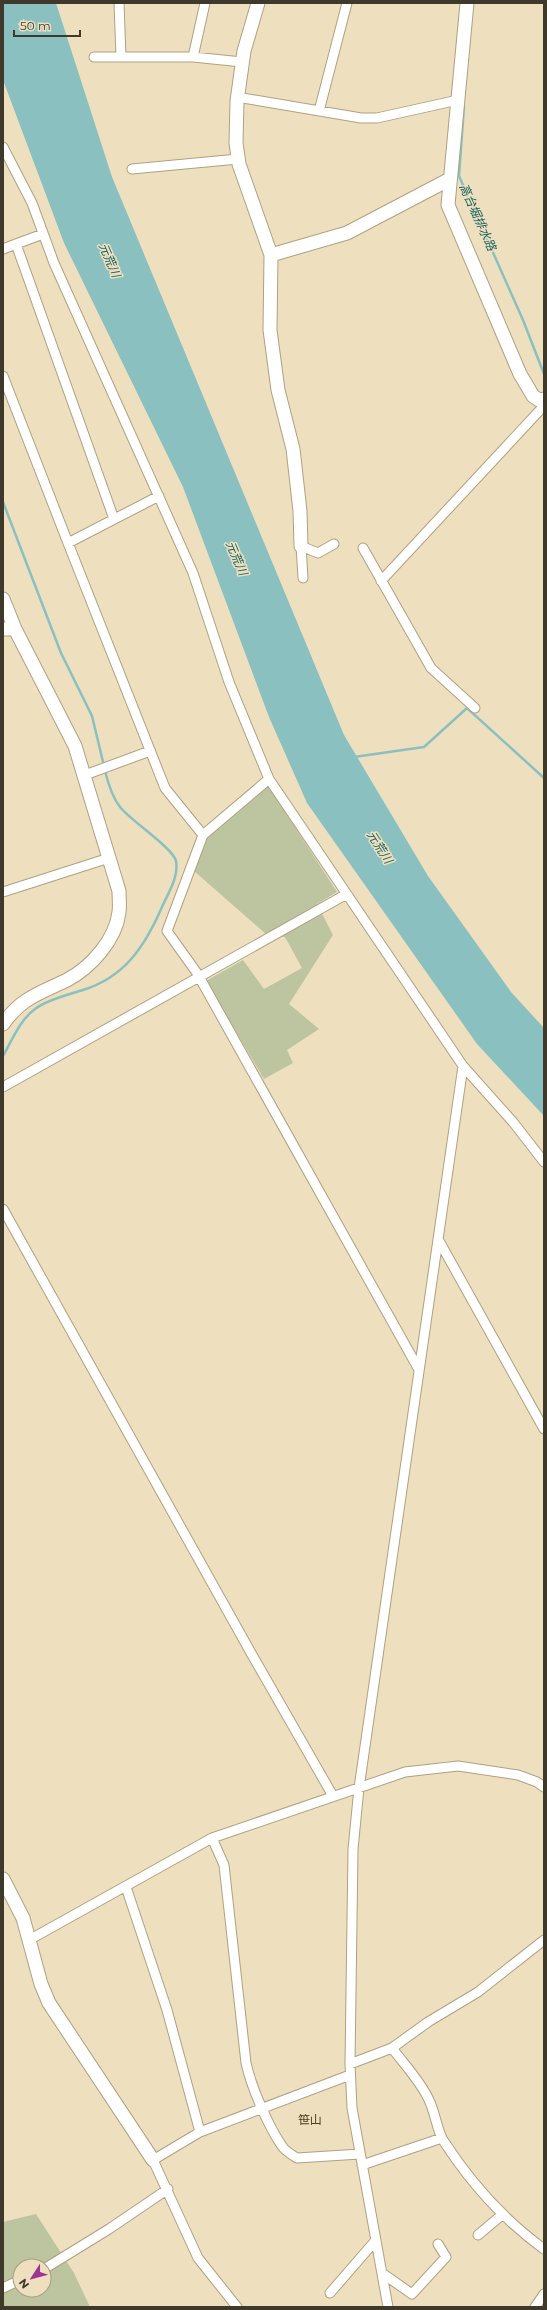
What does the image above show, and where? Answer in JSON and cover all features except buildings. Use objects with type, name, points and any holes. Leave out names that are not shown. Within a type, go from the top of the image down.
[{"type":"street","points":[[119,3],[121,57]]},
{"type":"street","points":[[192,57],[205,3]]},
{"type":"street","points":[[258,3],[242,62],[237,97],[236,143],[238,159],[271,255],[270,330],[278,390],[293,449],[300,511],[303,578]]},
{"type":"street","points":[[318,111],[347,3]]},
{"type":"street","points":[[381,581],[542,406],[533,396],[520,374],[448,205],[467,3]]},
{"type":"street","points":[[94,56],[192,57],[242,62]]},
{"type":"street","points":[[237,97],[361,118],[377,118],[458,100]]},
{"type":"street","points":[[3,147],[32,203],[58,271],[193,573],[229,682],[269,779],[463,1066],[513,1122],[544,1162]]},
{"type":"street","points":[[132,169],[238,159]]},
{"type":"street","points":[[271,255],[347,233],[450,179]]},
{"type":"street","points":[[3,250],[43,234]]},
{"type":"street","points":[[16,244],[114,519]]},
{"type":"street","points":[[3,376],[165,788],[203,834]]},
{"type":"street","points":[[68,543],[159,496]]},
{"type":"street","points":[[301,546],[318,553],[334,544]]},
{"type":"street","points":[[363,548],[431,668],[475,708]]},
{"type":"street","points":[[3,598],[9,629],[75,746],[119,891],[119,910],[111,936],[92,962],[68,979],[23,1002],[13,1010],[3,1024]]},
{"type":"street","points":[[85,775],[150,751]]},
{"type":"street","points":[[269,779],[203,834],[167,931],[198,978],[418,1368]]},
{"type":"street","points":[[3,892],[109,858]]},
{"type":"street","points":[[3,1087],[346,895]]},
{"type":"street","points":[[388,2307],[352,2108],[350,2064],[353,1849],[359,1788],[418,1368],[463,1066]]},
{"type":"street","points":[[3,1209],[251,1653],[333,1796]]},
{"type":"street","points":[[438,1239],[544,1430]]},
{"type":"street","points":[[29,1940],[212,1838],[405,1772],[458,1766],[518,1775],[537,1782],[544,1787]]},
{"type":"street","points":[[212,1838],[224,1865],[246,2063],[250,2078],[263,2108],[282,2147],[297,2158],[360,2154]]},
{"type":"street","points":[[3,1879],[23,1918],[41,1984],[49,2002],[153,2160],[168,2189],[198,2258],[237,2307]]},
{"type":"street","points":[[126,1887],[168,2010],[200,2132]]},
{"type":"street","points":[[350,2064],[392,2048],[428,2022],[478,1992],[544,1940]]},
{"type":"street","points":[[392,2048],[428,2098],[437,2116],[442,2138],[468,2175],[519,2230],[544,2249]]},
{"type":"street","points":[[153,2160],[200,2132],[350,2075]]},
{"type":"street","points":[[362,2165],[442,2138]]},
{"type":"street","points":[[52,2264],[109,2230],[168,2189]]},
{"type":"street","points":[[478,2235],[503,2214]]},
{"type":"street","points":[[330,2293],[376,2240]]},
{"type":"street","points":[[382,2273],[412,2294],[446,2257],[438,2244]]},
{"type":"street","points":[[535,2307],[544,2294]]},
{"type":"green space","points":[[267,784],[337,892],[317,904],[333,935],[289,1004],[319,1029],[287,1050],[293,1063],[264,1079],[206,981],[243,960],[264,989],[302,968],[285,937],[266,934],[194,871],[209,833]]},
{"type":"green space","points":[[36,2214],[74,2273],[90,2307],[3,2307],[3,2222]]},
{"type":"water","name":"元荒川","points":[[3,3],[56,3],[112,177],[344,735],[428,876],[511,992],[544,1028],[544,1116],[477,1044],[307,803],[269,717],[183,487],[64,243],[3,80]]},
{"type":"waterway","name":"高台堀排水路","points":[[464,106],[459,176],[523,320],[544,374]]},
{"type":"waterway","points":[[3,502],[61,653],[92,716],[104,766]]},
{"type":"waterway","points":[[354,757],[424,747],[467,708],[544,778]]},
{"type":"waterway","points":[[3,1056],[21,1024],[35,1009],[52,1000],[98,984],[111,977],[122,968],[141,947],[170,891],[176,873],[176,861],[168,849],[133,820],[120,807],[109,785],[105,771]]},
{"type":"district","name":"笹山","points":[[310,2119]]}]
